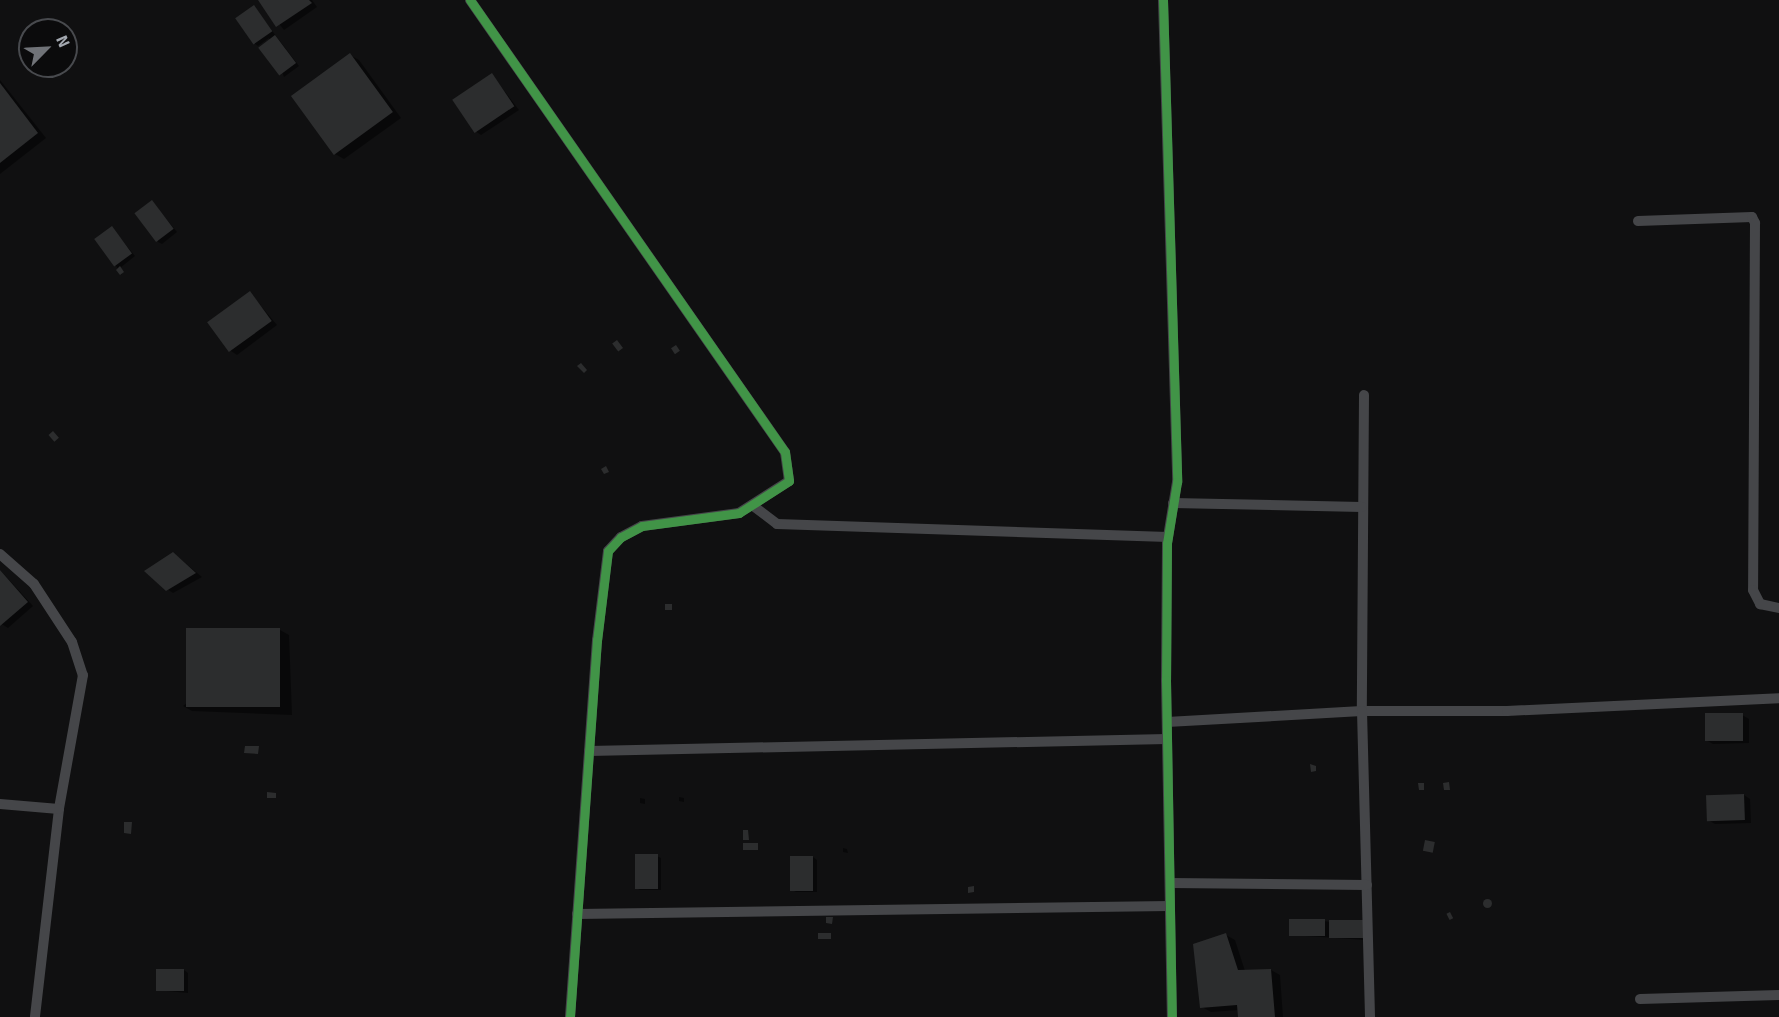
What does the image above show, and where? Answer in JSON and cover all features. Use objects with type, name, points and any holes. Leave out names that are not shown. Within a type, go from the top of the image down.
[{"type":"street","points":[[470,0],[785,452],[789,481],[739,513],[642,526],[621,537],[608,551],[589,751],[570,1017]]},
{"type":"street","points":[[1163,0],[1177,483],[1168,537],[1167,739],[1172,1017]]},
{"type":"street","points":[[1638,222],[1752,218],[1755,223],[1753,590],[1760,604],[1779,608]]},
{"type":"street","points":[[1364,395],[1362,711],[1370,1017]]},
{"type":"street","points":[[1173,503],[1362,507]]},
{"type":"street","points":[[752,505],[777,524],[1168,537]]},
{"type":"street","points":[[0,554],[34,584],[72,642],[83,675],[59,809],[34,1017]]},
{"type":"street","points":[[1167,722],[1362,711],[1507,711],[1779,698]]},
{"type":"street","points":[[589,751],[1167,739]]},
{"type":"street","points":[[0,804],[59,809]]},
{"type":"street","points":[[1170,883],[1368,885]]},
{"type":"street","points":[[577,914],[1170,906]]},
{"type":"street","points":[[1640,999],[1779,995]]},
{"type":"building","points":[[258,0],[309,0],[312,3],[276,27]]},
{"type":"building","points":[[254,5],[272,31],[254,44],[235,18]]},
{"type":"building","points":[[275,35],[296,63],[279,76],[258,48]]},
{"type":"building","points":[[350,53],[393,112],[334,155],[291,96]]},
{"type":"building","points":[[492,73],[514,106],[475,133],[452,100]]},
{"type":"building","points":[[0,83],[38,133],[0,163]]},
{"type":"building","points":[[152,200],[174,229],[156,242],[134,213]]},
{"type":"building","points":[[112,226],[132,254],[114,266],[94,239]]},
{"type":"building","points":[[120,266],[124,272],[120,275],[116,270]]},
{"type":"building","points":[[250,291],[272,321],[229,352],[207,322]]},
{"type":"building","points":[[617,340],[623,348],[618,352],[612,344]]},
{"type":"building","points":[[676,345],[680,351],[675,354],[671,348]]},
{"type":"building","points":[[581,363],[587,370],[584,373],[577,366]]},
{"type":"building","points":[[53,431],[59,438],[54,442],[48,435]]},
{"type":"building","points":[[606,466],[609,472],[604,474],[601,469]]},
{"type":"building","points":[[173,552],[196,573],[166,591],[144,571]]},
{"type":"building","points":[[0,570],[28,602],[0,626]]},
{"type":"building","points":[[665,604],[672,604],[672,610],[665,610]]},
{"type":"building","points":[[186,628],[280,628],[280,707],[186,707]]},
{"type":"building","points":[[1705,713],[1743,713],[1743,741],[1705,741]]},
{"type":"building","points":[[245,746],[259,746],[258,754],[244,753]]},
{"type":"building","points":[[1310,764],[1316,766],[1316,771],[1311,772]]},
{"type":"building","points":[[1449,782],[1450,790],[1444,790],[1443,783]]},
{"type":"building","points":[[1418,783],[1424,783],[1424,790],[1419,790]]},
{"type":"building","points":[[267,792],[276,793],[276,798],[267,798]]},
{"type":"building","points":[[1744,794],[1745,820],[1707,821],[1706,795]]},
{"type":"building","points":[[124,822],[132,822],[131,834],[124,833]]},
{"type":"building","points":[[743,830],[748,830],[749,840],[743,840]]},
{"type":"building","points":[[1425,840],[1435,842],[1433,853],[1423,851]]},
{"type":"building","points":[[743,843],[758,843],[758,850],[743,850]]},
{"type":"building","points":[[635,854],[658,854],[658,889],[635,889]]},
{"type":"building","points":[[790,856],[813,856],[813,891],[790,891]]},
{"type":"building","points":[[974,886],[974,892],[968,893],[968,887]]},
{"type":"building","points":[[1487,899],[1491,903],[1487,907],[1483,903]]},
{"type":"building","points":[[1450,912],[1453,918],[1450,920],[1446,914]]},
{"type":"building","points":[[826,917],[833,917],[832,924],[826,923]]},
{"type":"building","points":[[1289,919],[1325,919],[1325,936],[1289,936]]},
{"type":"building","points":[[1329,920],[1363,920],[1363,938],[1329,938]]},
{"type":"building","points":[[818,933],[831,933],[831,939],[818,939]]},
{"type":"building","points":[[1226,933],[1238,970],[1271,969],[1275,1017],[1238,1017],[1237,1005],[1200,1008],[1193,944]]},
{"type":"building","points":[[156,969],[184,969],[184,991],[156,991]]},
{"type":"cycle path","points":[[470,0],[785,452],[789,481],[739,513],[642,526],[621,537],[608,551],[597,640],[570,1017]]},
{"type":"cycle path","points":[[1163,0],[1177,482],[1167,543],[1166,680],[1172,1017]]}]
